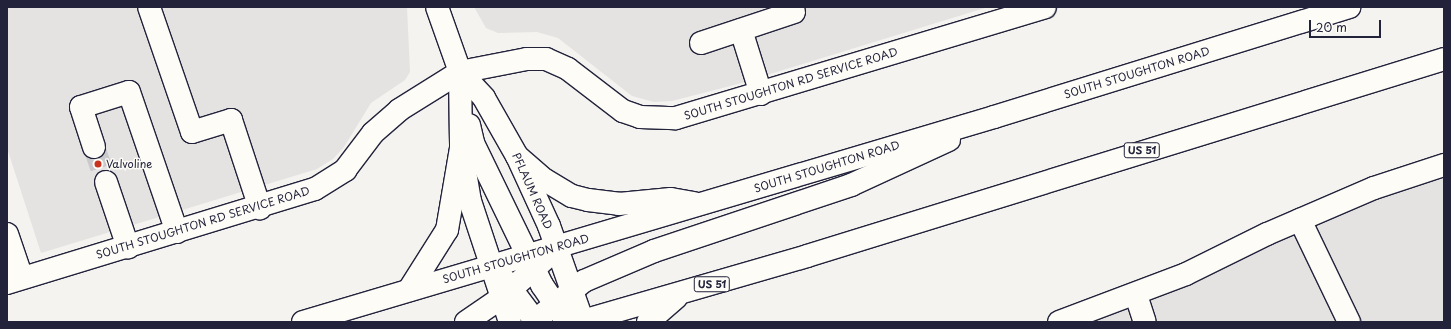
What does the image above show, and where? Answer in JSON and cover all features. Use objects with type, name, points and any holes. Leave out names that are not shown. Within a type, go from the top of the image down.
[{"type":"main road","points":[[149,7],[192,132],[231,120],[260,208]]},
{"type":"main road","name":"PFLAUM ROAD","points":[[437,7],[460,72],[461,148],[470,201],[491,267],[507,293],[510,322]]},
{"type":"main road","name":"SOUTH STOUGHTON RD SERVICE ROAD","points":[[14,280],[260,208],[315,189],[345,170],[373,133],[399,110],[460,72],[527,59],[546,59],[568,69],[623,111],[658,118],[676,118],[761,94],[1016,11],[1045,7]]},
{"type":"main road","name":"SOUTH STOUGHTON ROAD","points":[[557,248],[994,117],[1349,7]]},
{"type":"main road","points":[[701,43],[794,12]]},
{"type":"main road","points":[[741,30],[761,94]]},
{"type":"main road","name":"US 51","points":[[581,322],[681,293],[1444,59]]},
{"type":"main road","points":[[460,72],[473,143],[530,263],[553,303],[566,316],[581,322]]},
{"type":"main road","name":"PFLAUM ROAD","points":[[460,72],[484,98],[517,156],[557,248],[572,290],[581,322]]},
{"type":"main road","points":[[94,147],[81,107],[129,92],[177,232]]},
{"type":"main road","points":[[507,293],[535,321],[553,303],[584,281],[654,251],[893,168],[994,117]]},
{"type":"main road","points":[[409,290],[447,230],[461,148]]},
{"type":"main road","points":[[517,156],[545,180],[572,196],[588,200],[619,204],[671,199],[701,204]]},
{"type":"main road","points":[[1059,322],[1136,295],[1374,188],[1443,171]]},
{"type":"main road","points":[[106,182],[128,247]]},
{"type":"main road","points":[[1300,220],[1349,322]]},
{"type":"main road","points":[[7,234],[14,280]]},
{"type":"main road","points":[[466,322],[507,293],[530,263],[557,248]]},
{"type":"main road","name":"SOUTH STOUGHTON ROAD","points":[[303,322],[491,267],[530,263]]},
{"type":"main road","points":[[648,322],[681,293]]},
{"type":"main road","points":[[1136,295],[1145,322]]},
{"type":"shaded area","points":[[7,7],[407,7],[410,72],[405,80],[371,103],[344,147],[333,159],[317,169],[41,253],[7,148]]},
{"type":"shaded area","points":[[474,7],[988,7],[738,84],[672,101],[654,102],[632,96],[558,38],[537,32],[498,33],[486,28]]},
{"type":"shaded area","points":[[1444,165],[1444,322],[1059,322]]},
{"type":"tunnel","points":[[94,147],[106,182]]},
{"type":"place","name":"Valvoline","points":[[98,164]]}]
